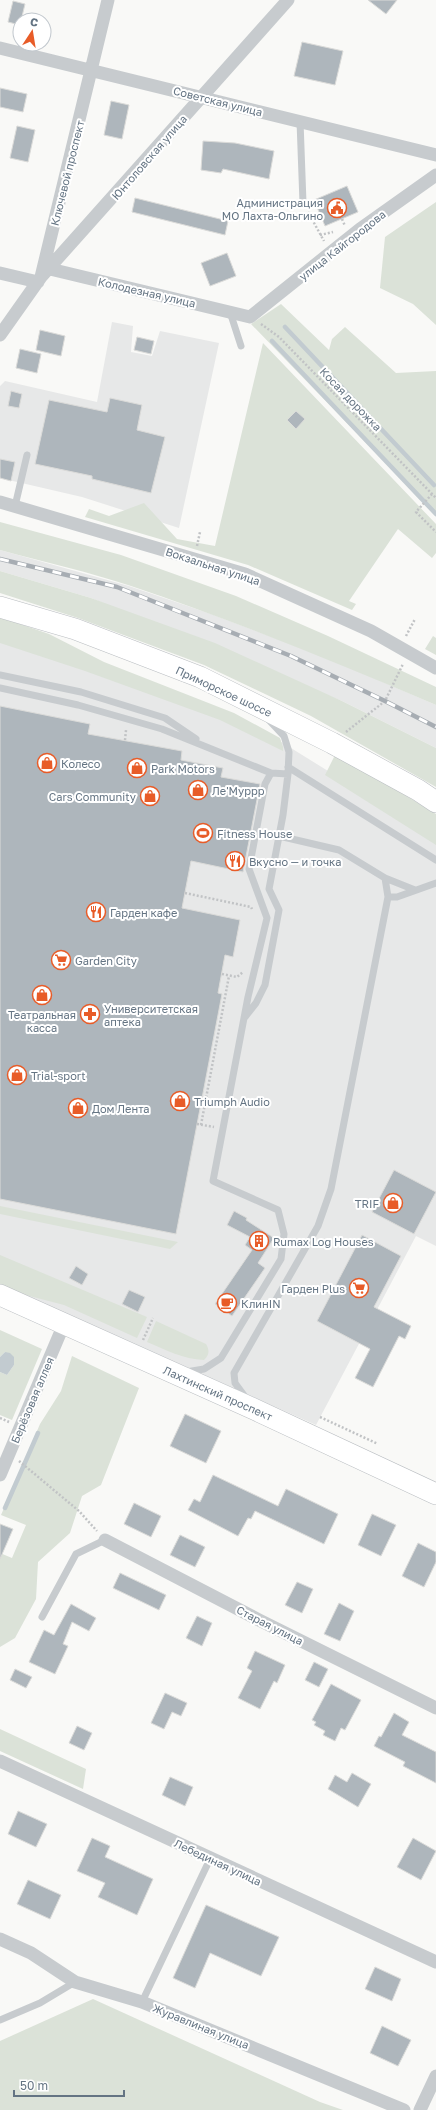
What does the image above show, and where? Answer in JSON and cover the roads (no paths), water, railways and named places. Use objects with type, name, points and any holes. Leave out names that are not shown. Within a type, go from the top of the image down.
[{"type":"main road","name":"Приморское шоссе","points":[[0,607],[75,629],[200,677],[332,743],[418,790],[436,802]]},
{"type":"main road","name":"Лахтинский проспект","points":[[0,1295],[256,1410],[436,1494]]},
{"type":"street","name":"Ключевой проспект","points":[[0,334],[44,274],[108,0]]},
{"type":"street","name":"Юнтоловская улица","points":[[44,274],[288,0]]},
{"type":"street","name":"Советская улица","points":[[0,48],[436,155]]},
{"type":"street","name":"улица Кайгородова","points":[[250,317],[360,229],[436,174]]},
{"type":"street","name":"Колодезная улица","points":[[0,273],[44,274],[250,317]]},
{"type":"street","name":"Вокзальная улица","points":[[0,502],[245,574],[371,631],[436,668]]},
{"type":"street","name":"Берёзовая аллея","points":[[0,1475],[64,1324]]},
{"type":"street","name":"Старая улица","points":[[106,1540],[259,1620],[436,1708]]},
{"type":"street","name":"Лебединая улица","points":[[0,1761],[436,1962]]},
{"type":"street","name":"Журавлиная улица","points":[[0,1939],[31,1953],[75,1982],[142,2002],[404,2110]]},
{"type":"street","points":[[420,2110],[436,2076]]},
{"type":"lane","points":[[300,121],[304,203]]},
{"type":"lane","points":[[230,312],[241,346]]},
{"type":"lane","points":[[15,506],[27,455]]},
{"type":"lane","points":[[0,675],[81,692],[165,718],[206,746]]},
{"type":"lane","points":[[200,677],[269,720],[284,736],[289,752],[288,771],[279,836],[269,889],[279,910],[273,949],[265,985],[256,1003],[244,1018]]},
{"type":"lane","points":[[0,688],[78,705],[162,729],[271,773],[288,771],[436,860]]},
{"type":"lane","points":[[172,1372],[190,1372],[204,1369],[221,1358],[281,1259],[284,1234],[278,1210],[213,1181],[244,1018],[267,918],[249,869],[265,784],[271,773]]},
{"type":"lane","points":[[279,836],[339,850],[385,878],[415,890]]},
{"type":"lane","points":[[256,1410],[239,1391],[235,1383],[234,1373],[318,1226],[331,1189],[388,897],[385,878]]},
{"type":"lane","points":[[388,897],[397,897],[436,883]]},
{"type":"lane","points":[[42,1617],[76,1554],[106,1540]]},
{"type":"lane","points":[[142,2002],[210,1859]]},
{"type":"lane","points":[[0,2020],[40,2003],[75,1982]]},
{"type":"waterway","points":[[285,327],[434,485]]},
{"type":"waterway","points":[[272,341],[436,514]]},
{"type":"waterway","points":[[5,1508],[38,1433]]},
{"type":"railway","points":[[0,559],[117,587],[291,656],[436,727]]},
{"type":"place","name":"Администрация МО Лахта-Ольгино","points":[[337,208]]},
{"type":"place","name":"Колесо","points":[[47,763]]},
{"type":"place","name":"Park Motors","points":[[137,768]]},
{"type":"place","name":"Ле'Муррр","points":[[198,790]]},
{"type":"place","name":"Cars Community","points":[[150,796]]},
{"type":"place","name":"Fitness House","points":[[203,833]]},
{"type":"place","name":"Вкусно — и точка","points":[[235,861]]},
{"type":"place","name":"Гарден кафе","points":[[96,912]]},
{"type":"place","name":"Garden City","points":[[61,960]]},
{"type":"place","name":"Театральная касса","points":[[42,995]]},
{"type":"place","name":"Университетская аптека","points":[[90,1014]]},
{"type":"place","name":"Trial-sport","points":[[17,1075]]},
{"type":"place","name":"Triumph Audio","points":[[180,1101]]},
{"type":"place","name":"Дом Лента","points":[[78,1108]]},
{"type":"place","name":"TRIF","points":[[393,1203]]},
{"type":"place","name":"Rumax Log Houses","points":[[259,1241]]},
{"type":"place","name":"Гарден Plus","points":[[359,1288]]},
{"type":"place","name":"КлинIN","points":[[227,1303]]}]
